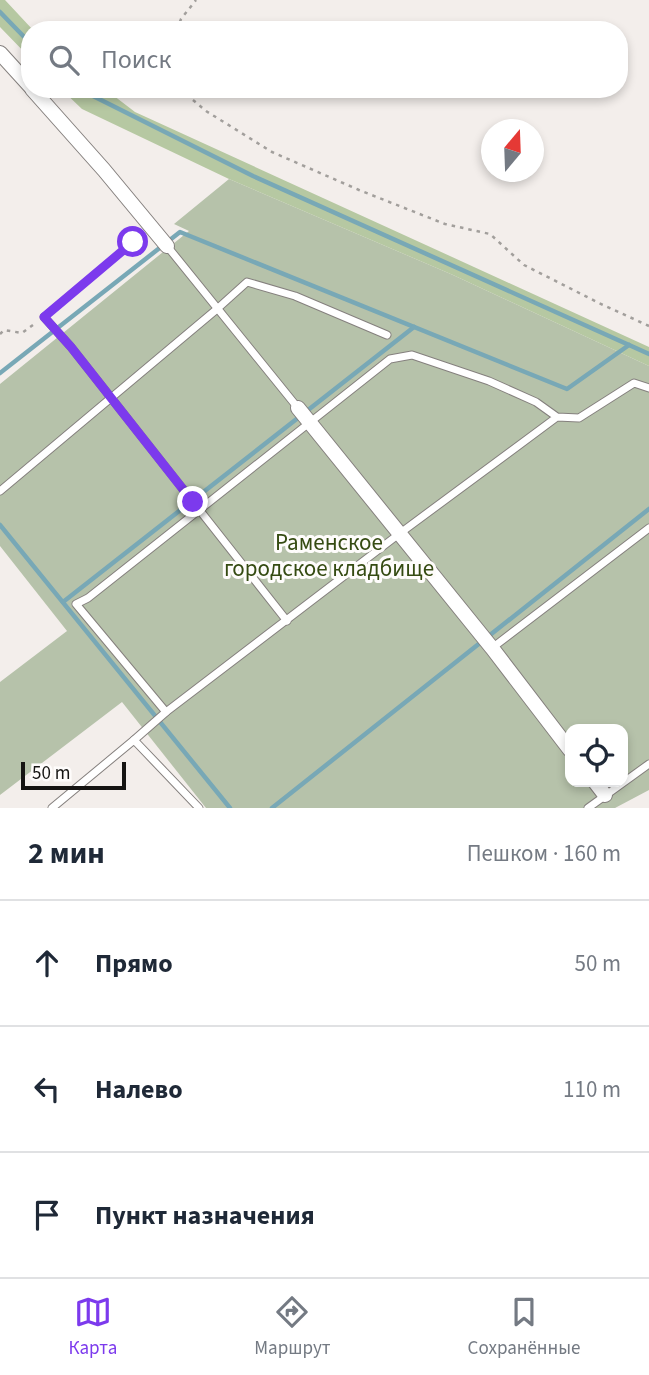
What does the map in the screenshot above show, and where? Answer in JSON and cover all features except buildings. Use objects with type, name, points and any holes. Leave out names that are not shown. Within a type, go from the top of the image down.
[{"type":"street","points":[[0,53],[21,77]]},
{"type":"street","points":[[40,98],[160,237]]},
{"type":"street","points":[[305,416],[492,648],[565,743]]},
{"type":"street","points":[[599,787],[605,795]]},
{"type":"lane","points":[[160,237],[305,416]]},
{"type":"lane","points":[[0,491],[247,282],[295,296],[387,335]]},
{"type":"lane","points":[[44,317],[287,621]]},
{"type":"lane","points":[[166,712],[75,604],[88,598],[199,509],[305,416],[390,359],[412,355],[536,402],[557,417],[579,418],[634,383],[649,388]]},
{"type":"lane","points":[[52,808],[166,712],[557,417]]},
{"type":"lane","points":[[492,648],[649,528]]},
{"type":"lane","points":[[134,740],[199,808]]},
{"type":"lane","points":[[587,808],[649,764]]},
{"type":"path","points":[[180,21],[196,0]]},
{"type":"path","points":[[191,98],[206,111],[272,152],[445,224],[490,234],[524,265],[649,326]]},
{"type":"path","points":[[0,334],[4,330],[22,333],[160,237]]},
{"type":"green space","points":[[0,0],[5,0],[25,21],[21,21],[21,49],[0,27]]},
{"type":"green space","points":[[70,98],[117,98],[135,112],[649,347],[649,366],[453,275],[229,179],[82,109]]},
{"type":"green space","name":"Раменское городское кладбище","points":[[229,179],[453,275],[649,366],[649,790],[615,808],[206,808],[122,702],[0,795],[0,682],[67,631],[0,546],[0,384],[189,231],[174,224]]},
{"type":"waterway","points":[[0,12],[21,34]]},
{"type":"waterway","points":[[97,98],[253,176],[649,354]]},
{"type":"waterway","points":[[0,373],[180,232],[567,389],[629,345]]},
{"type":"waterway","points":[[63,602],[414,327]]},
{"type":"waterway","points":[[272,808],[649,509]]},
{"type":"waterway","points":[[0,525],[230,808]]},
{"type":"route","points":[[133,242],[44,317],[71,347],[193,502]]}]
